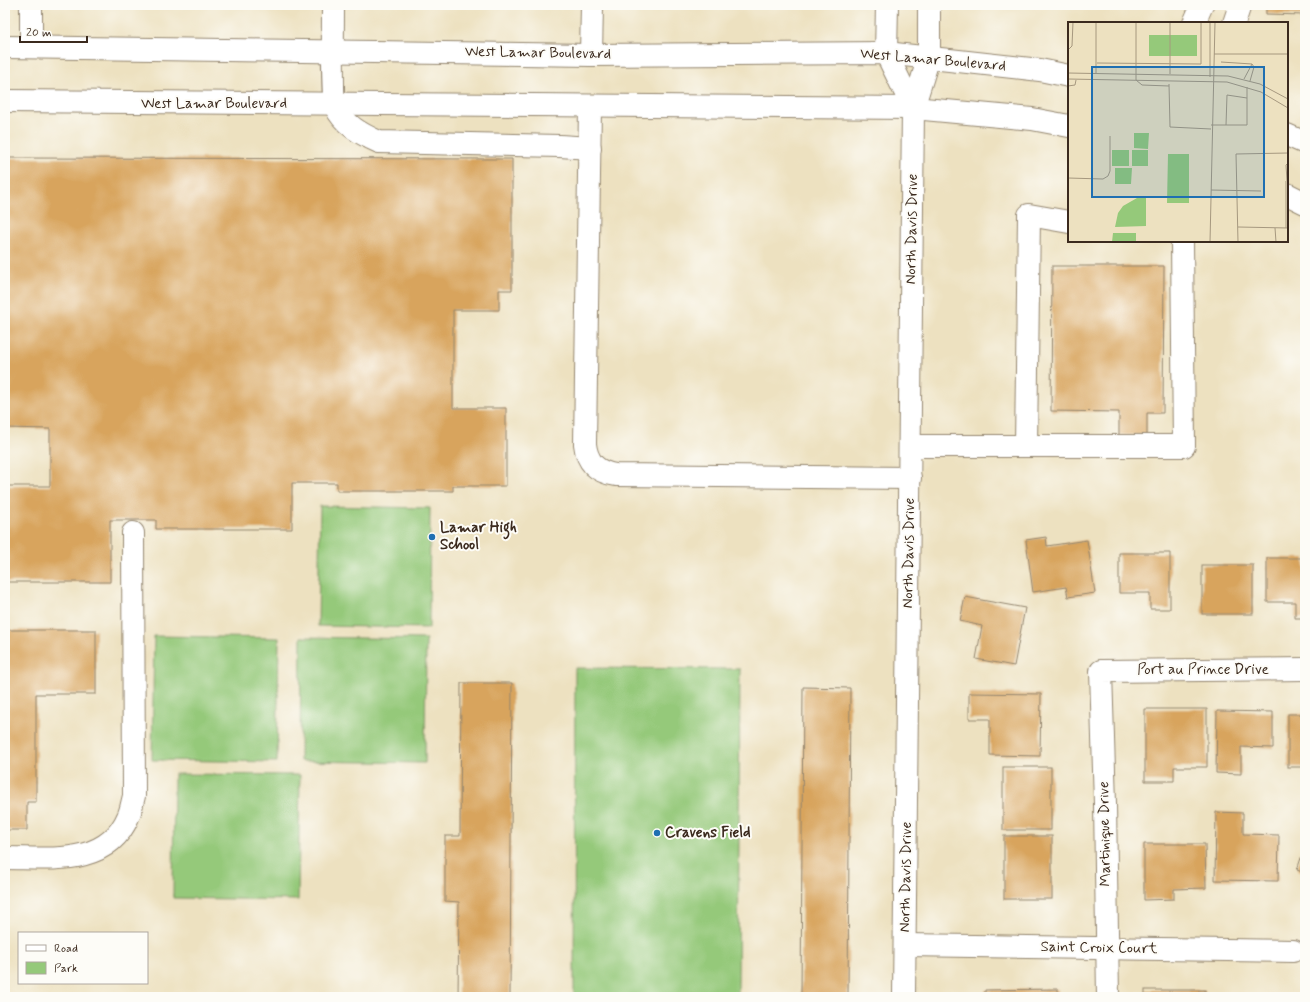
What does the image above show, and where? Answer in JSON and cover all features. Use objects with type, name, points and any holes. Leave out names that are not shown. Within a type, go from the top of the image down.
[{"type":"main road","points":[[30,47],[31,5]]},
{"type":"main road","points":[[333,5],[334,105],[345,121],[356,130],[379,142],[590,148]]},
{"type":"main road","points":[[591,55],[592,5]]},
{"type":"main road","name":"North Davis Drive","points":[[887,5],[886,53],[913,108]]},
{"type":"main road","name":"North Davis Drive","points":[[904,997],[913,108],[929,57],[929,5]]},
{"type":"main road","points":[[1194,22],[1202,5]]},
{"type":"main road","points":[[1234,22],[1240,5]]},
{"type":"main road","name":"West Lamar Boulevard","points":[[5,47],[334,50],[591,55],[886,53],[1040,70],[1068,76]]},
{"type":"main road","name":"West Lamar Boulevard","points":[[5,102],[913,108],[1032,119],[1068,126]]},
{"type":"main road","points":[[590,107],[585,444],[586,454],[590,463],[606,474],[616,475],[910,478]]},
{"type":"main road","points":[[1288,135],[1305,143]]},
{"type":"main road","points":[[1288,194],[1305,203]]},
{"type":"main road","points":[[1026,446],[1029,215],[1068,222]]},
{"type":"main road","points":[[910,446],[1184,446],[1182,242]]},
{"type":"main road","points":[[5,858],[78,857],[99,850],[116,836],[128,818],[134,796],[133,533]]},
{"type":"main road","name":"Port au Prince Drive","points":[[1101,671],[1305,670]]},
{"type":"main road","name":"Martinique Drive","points":[[1101,671],[1108,997]]},
{"type":"main road","name":"Saint Croix Court","points":[[905,945],[1293,951]]},
{"type":"green space","points":[[320,506],[430,508],[429,628],[318,626]]},
{"type":"green space","points":[[154,636],[279,638],[277,762],[152,760]]},
{"type":"green space","points":[[301,637],[426,639],[425,763],[300,761]]},
{"type":"green space","name":"Cravens Field","points":[[575,668],[740,669],[738,997],[574,997]]},
{"type":"green space","points":[[174,774],[300,775],[298,900],[173,898]]},
{"type":"building","points":[[1266,5],[1305,5],[1305,15],[1266,14]]},
{"type":"building","points":[[5,158],[512,159],[512,290],[499,290],[499,310],[453,310],[453,408],[506,408],[506,486],[453,486],[453,491],[337,491],[337,483],[292,483],[292,529],[156,529],[156,520],[110,520],[110,582],[5,582],[5,486],[50,486],[50,429],[5,428]]},
{"type":"building","points":[[1052,266],[1164,266],[1163,413],[1147,413],[1147,435],[1119,435],[1119,412],[1051,411]]},
{"type":"building","points":[[1046,537],[1047,546],[1087,540],[1095,593],[1068,597],[1066,587],[1033,592],[1026,540]]},
{"type":"building","points":[[1119,553],[1170,553],[1170,609],[1150,609],[1150,593],[1119,593]]},
{"type":"building","points":[[1267,558],[1305,558],[1305,618],[1295,618],[1295,602],[1267,602]]},
{"type":"building","points":[[1202,565],[1253,565],[1253,614],[1202,614]]},
{"type":"building","points":[[965,597],[1025,608],[1014,666],[976,659],[982,626],[960,621]]},
{"type":"building","points":[[5,630],[96,630],[96,694],[36,694],[36,802],[27,802],[27,830],[5,830]]},
{"type":"building","points":[[461,683],[512,683],[510,997],[458,997],[459,902],[445,901],[445,836],[460,836]]},
{"type":"building","points":[[803,687],[850,688],[848,997],[801,997]]},
{"type":"building","points":[[969,693],[1041,694],[1040,756],[990,755],[990,719],[969,719]]},
{"type":"building","points":[[1145,709],[1207,709],[1207,767],[1174,767],[1174,781],[1145,781]]},
{"type":"building","points":[[1217,711],[1273,712],[1273,748],[1241,747],[1241,774],[1216,773]]},
{"type":"building","points":[[1288,714],[1305,714],[1305,767],[1288,767]]},
{"type":"building","points":[[1003,767],[1051,767],[1051,830],[1003,830]]},
{"type":"building","points":[[1216,812],[1243,813],[1243,834],[1279,835],[1278,881],[1215,880]]},
{"type":"building","points":[[1004,836],[1052,836],[1052,899],[1004,899]]},
{"type":"building","points":[[1144,844],[1205,844],[1206,888],[1174,889],[1174,899],[1144,900]]},
{"type":"building","points":[[1305,846],[1305,873],[1297,870]]},
{"type":"building","points":[[1058,989],[1058,997],[985,997],[985,990]]},
{"type":"building","points":[[1145,990],[1205,990],[1205,997],[1145,997]]},
{"type":"place","name":"Lamar High School","points":[[432,537]]},
{"type":"place","name":"Cravens Field","points":[[657,833]]}]
